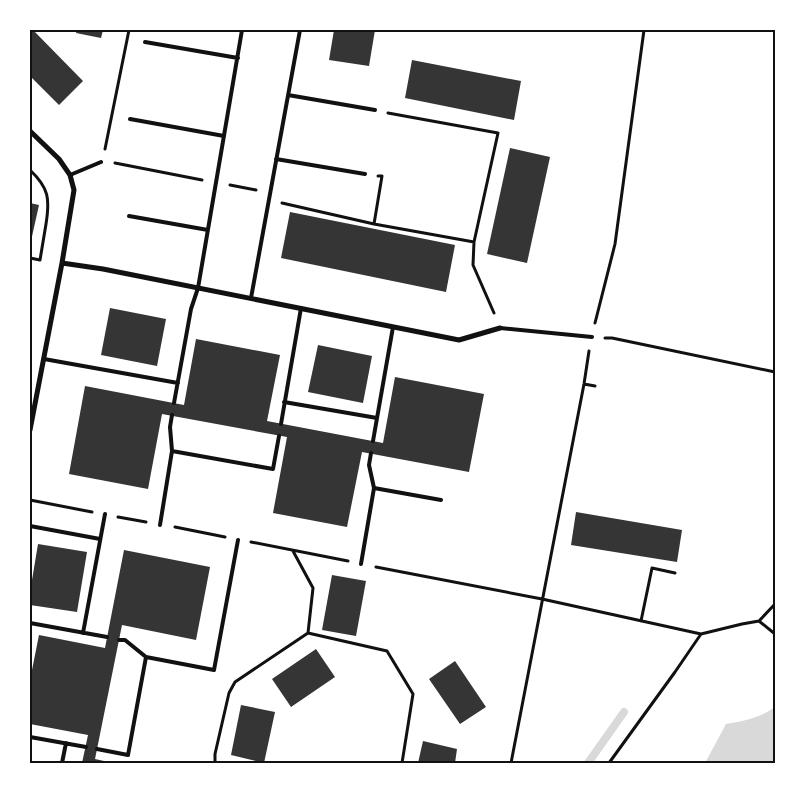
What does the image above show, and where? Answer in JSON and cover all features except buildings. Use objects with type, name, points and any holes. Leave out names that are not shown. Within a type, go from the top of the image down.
[{"type":"street","points":[[30,131],[59,159],[70,175],[74,190],[30,430]]},
{"type":"street","points":[[62,263],[103,269],[458,340],[500,328]]},
{"type":"lane","points":[[174,403],[191,309],[198,288],[242,30]]},
{"type":"lane","points":[[251,298],[300,30]]},
{"type":"lane","points":[[145,42],[238,58]]},
{"type":"lane","points":[[288,95],[376,110]]},
{"type":"lane","points":[[130,119],[224,136]]},
{"type":"lane","points":[[276,159],[365,174]]},
{"type":"lane","points":[[70,175],[101,162]]},
{"type":"lane","points":[[130,216],[208,230]]},
{"type":"lane","points":[[281,424],[301,308]]},
{"type":"lane","points":[[373,441],[393,326]]},
{"type":"lane","points":[[500,328],[592,337]]},
{"type":"lane","points":[[44,359],[178,383]]},
{"type":"lane","points":[[284,402],[377,418]]},
{"type":"lane","points":[[160,525],[172,451],[170,427],[172,415]]},
{"type":"lane","points":[[172,451],[273,469],[279,436]]},
{"type":"lane","points":[[361,564],[374,488],[369,465],[371,453]]},
{"type":"lane","points":[[374,488],[441,500]]},
{"type":"lane","points":[[83,633],[105,514]]},
{"type":"lane","points":[[30,526],[100,539]]},
{"type":"lane","points":[[119,640],[125,640],[146,657],[214,670],[238,540]]},
{"type":"lane","points":[[30,623],[107,637]]},
{"type":"lane","points":[[97,749],[128,755],[146,657]]},
{"type":"lane","points":[[30,736],[86,747]]},
{"type":"lane","points":[[62,763],[66,743]]},
{"type":"path","points":[[129,30],[101,162],[270,192]]},
{"type":"path","points":[[511,763],[592,337],[615,244],[644,30]]},
{"type":"path","points":[[376,110],[498,133],[474,242],[473,265],[500,328]]},
{"type":"path","points":[[30,170],[42,184],[49,206],[40,260],[30,258]]},
{"type":"path","points":[[365,174],[382,176],[374,224]]},
{"type":"path","points":[[269,200],[374,224],[474,242]]},
{"type":"path","points":[[592,337],[612,338],[775,372]]},
{"type":"path","points":[[584,384],[595,386]]},
{"type":"path","points":[[30,500],[542,599],[701,634],[759,621],[775,604]]},
{"type":"path","points":[[293,551],[312,588],[308,633]]},
{"type":"path","points":[[641,621],[652,568],[675,573]]},
{"type":"path","points":[[759,621],[775,634]]},
{"type":"path","points":[[215,763],[215,754],[229,693],[235,682],[308,633],[387,651],[413,694],[402,763]]},
{"type":"path","points":[[609,763],[701,634]]},
{"type":"shaded area","points":[[775,707],[775,752],[773,763],[705,763],[726,724],[752,718]]},
{"type":"waterway","points":[[588,763],[624,712]]}]
